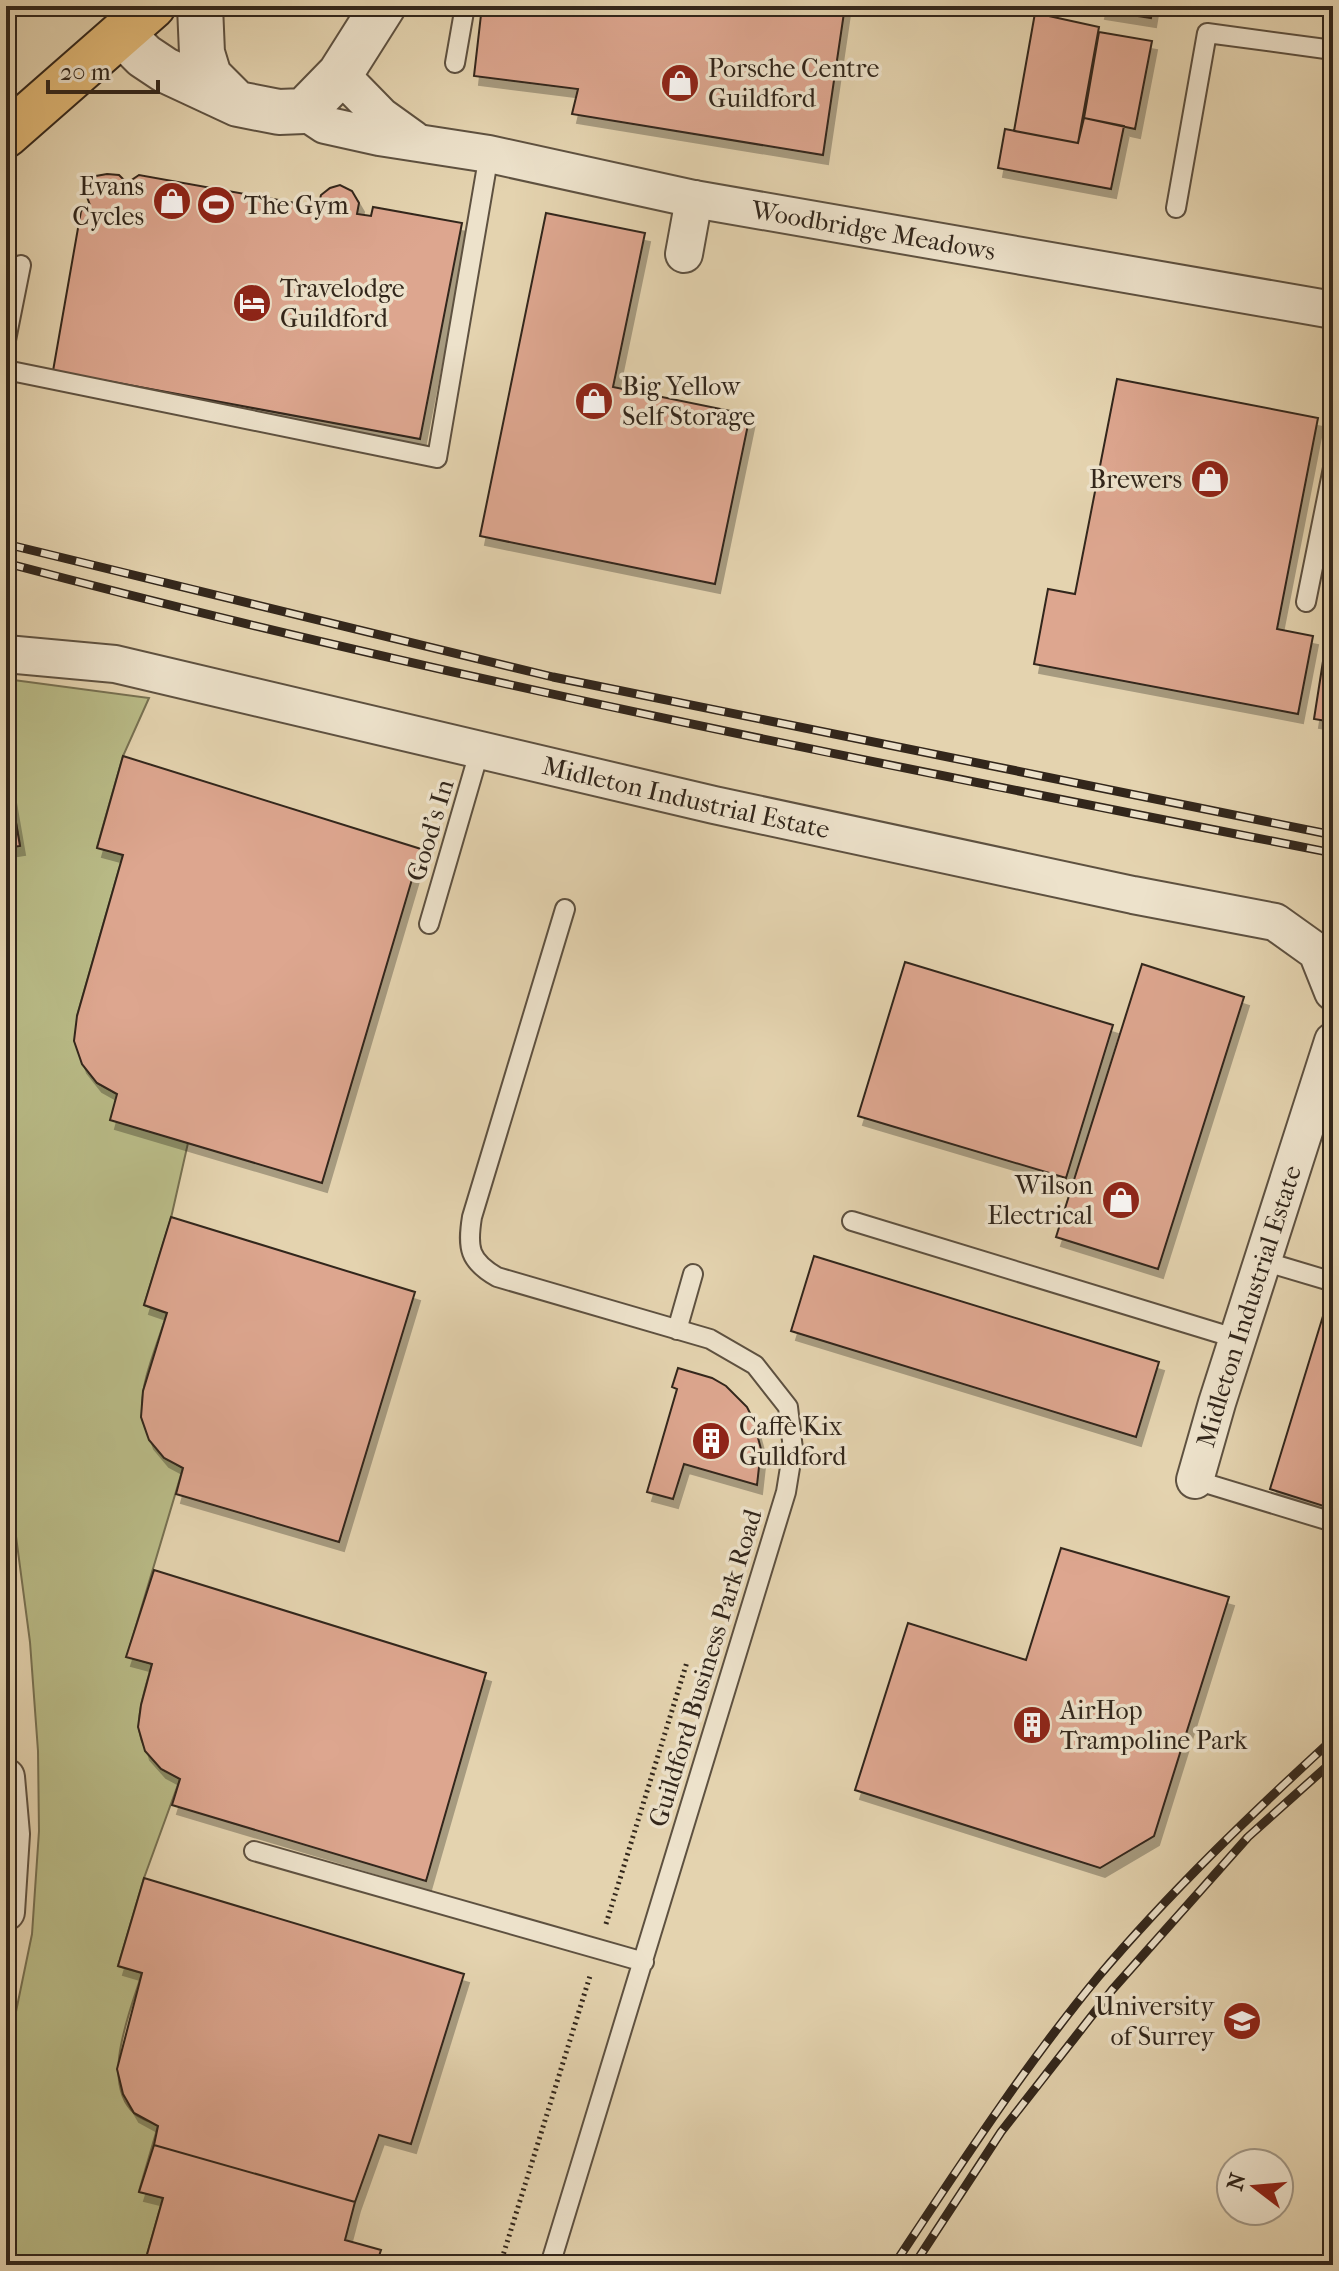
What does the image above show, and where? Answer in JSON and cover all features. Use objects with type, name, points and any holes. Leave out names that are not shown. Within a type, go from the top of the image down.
[{"type":"main road","points":[[6,135],[127,15]]},
{"type":"street","points":[[200,6],[202,53],[209,76],[238,104]]},
{"type":"street","points":[[304,111],[340,74],[383,6]]},
{"type":"street","name":"Woodbridge Meadows","points":[[127,15],[144,56],[165,70],[238,104],[279,112],[304,111],[325,125],[379,137],[489,154],[694,199],[1333,310]]},
{"type":"street","name":"Woodbridge Meadows","points":[[340,74],[381,116],[417,141]]},
{"type":"street","points":[[684,254],[694,199]]},
{"type":"street","name":"Midleton Industrial Estate","points":[[6,654],[115,664],[730,809],[1275,922],[1317,952],[1333,992]]},
{"type":"street","name":"Midleton Industrial Estate","points":[[1195,1480],[1263,1261],[1324,1102],[1333,1041]]},
{"type":"street","points":[[6,1777],[11,1834],[6,1912]]},
{"type":"lane","points":[[455,63],[465,6]]},
{"type":"lane","points":[[1176,208],[1207,33],[1333,50]]},
{"type":"lane","points":[[6,370],[437,458],[489,154]]},
{"type":"lane","points":[[6,340],[21,265]]},
{"type":"lane","points":[[1306,602],[1333,468]]},
{"type":"lane","name":"Good's In","points":[[429,924],[480,749]]},
{"type":"lane","name":"Guildford Business Park Road","points":[[550,2265],[786,1492],[793,1449],[788,1407],[755,1365],[710,1339],[497,1277],[479,1266],[468,1243],[472,1217],[565,909]]},
{"type":"lane","points":[[852,1221],[1238,1339]]},
{"type":"lane","points":[[1263,1261],[1330,1281]]},
{"type":"lane","points":[[677,1330],[693,1274]]},
{"type":"lane","points":[[1195,1480],[1333,1522]]},
{"type":"lane","points":[[254,1851],[644,1962]]},
{"type":"green space","points":[[6,679],[149,698],[123,756],[97,847],[123,855],[77,1016],[82,1064],[97,1083],[188,1143],[171,1218],[144,1305],[167,1313],[142,1399],[143,1418],[149,1436],[162,1453],[183,1468],[127,1656],[152,1664],[142,1700],[139,1730],[150,1755],[180,1779],[144,1878],[118,1966],[142,1973],[125,2025],[118,2065],[119,2084],[135,2114],[158,2126],[139,2191],[163,2198],[144,2265],[6,2265],[6,2060],[32,1934],[39,1831],[38,1751],[30,1642],[6,1461],[6,848],[20,845],[6,765]]},
{"type":"building","name":"Porsche Centre Guildford","points":[[482,6],[845,6],[823,155],[572,114],[578,89],[474,76]]},
{"type":"building","points":[[1101,6],[1153,6],[1151,18],[1100,10]]},
{"type":"building","points":[[1035,13],[1099,27],[1078,143],[1014,131]]},
{"type":"building","points":[[1099,32],[1152,41],[1135,129],[1084,118]]},
{"type":"building","points":[[1084,118],[1124,126],[1111,189],[998,168],[1005,129],[1078,143]]},
{"type":"building","points":[[119,175],[127,183],[139,175],[318,207],[321,195],[340,185],[352,191],[359,203],[357,214],[371,216],[373,207],[462,223],[420,439],[53,371],[81,211],[90,205],[88,187],[96,176]]},
{"type":"building","name":"Big Yellow Self Storage","points":[[546,213],[645,233],[613,387],[750,415],[715,584],[480,536]]},
{"type":"building","points":[[1117,379],[1318,418],[1277,629],[1313,636],[1298,714],[1034,664],[1048,589],[1075,594]]},
{"type":"building","points":[[1326,642],[1333,643],[1333,722],[1314,719]]},
{"type":"building","points":[[123,756],[421,849],[322,1183],[110,1120],[117,1094],[97,1083],[82,1064],[74,1041],[77,1016],[123,855],[97,848]]},
{"type":"building","points":[[6,765],[20,846],[6,848]]},
{"type":"building","points":[[905,962],[1113,1025],[1066,1178],[858,1116]]},
{"type":"building","points":[[1142,964],[1244,997],[1158,1269],[1056,1237]]},
{"type":"building","points":[[171,1217],[415,1292],[339,1542],[176,1494],[183,1468],[164,1458],[149,1440],[141,1417],[143,1391],[167,1313],[144,1305]]},
{"type":"building","points":[[814,1256],[1159,1362],[1136,1437],[791,1331]]},
{"type":"building","points":[[1323,1316],[1333,1320],[1333,1509],[1270,1489]]},
{"type":"building","name":"Caffè Kix Gulldford","points":[[678,1368],[712,1378],[726,1386],[747,1407],[761,1449],[757,1485],[684,1464],[673,1499],[647,1492],[677,1389],[672,1387]]},
{"type":"building","name":"AirHop Trampoline Park","points":[[1061,1548],[1229,1597],[1154,1836],[1100,1868],[855,1790],[908,1623],[1026,1660]]},
{"type":"building","points":[[154,1570],[486,1673],[426,1881],[172,1805],[180,1779],[161,1769],[145,1751],[138,1727],[152,1664],[126,1657]]},
{"type":"building","points":[[144,1878],[464,1974],[411,2144],[379,2135],[355,2202],[154,2145],[158,2126],[134,2113],[123,2094],[117,2069],[142,1973],[118,1966]]},
{"type":"building","points":[[154,2145],[355,2202],[345,2240],[381,2250],[376,2265],[144,2265],[163,2198],[139,2192]]},
{"type":"railway","points":[[6,544],[553,677],[1333,835]]},
{"type":"railway","points":[[6,563],[501,683],[834,754],[1333,853]]},
{"type":"railway","points":[[894,2265],[1018,2082],[1098,1977],[1212,1854],[1333,1739]]},
{"type":"railway","points":[[914,2265],[1001,2132],[1112,1990],[1248,1837],[1333,1761]]},
{"type":"place","name":"Porsche Centre Guildford","points":[[680,83]]},
{"type":"place","name":"Evans Cycles","points":[[172,201]]},
{"type":"place","name":"The Gym","points":[[216,205]]},
{"type":"place","name":"Travelodge Guildford","points":[[252,303]]},
{"type":"place","name":"Big Yellow Self Storage","points":[[594,401]]},
{"type":"place","name":"Brewers","points":[[1210,479]]},
{"type":"place","name":"Wilson Electrical","points":[[1121,1200]]},
{"type":"place","name":"Caffè Kix Gulldford","points":[[711,1441]]},
{"type":"place","name":"AirHop Trampoline Park","points":[[1032,1725]]},
{"type":"place","name":"University of Surrey","points":[[1242,2021]]}]
